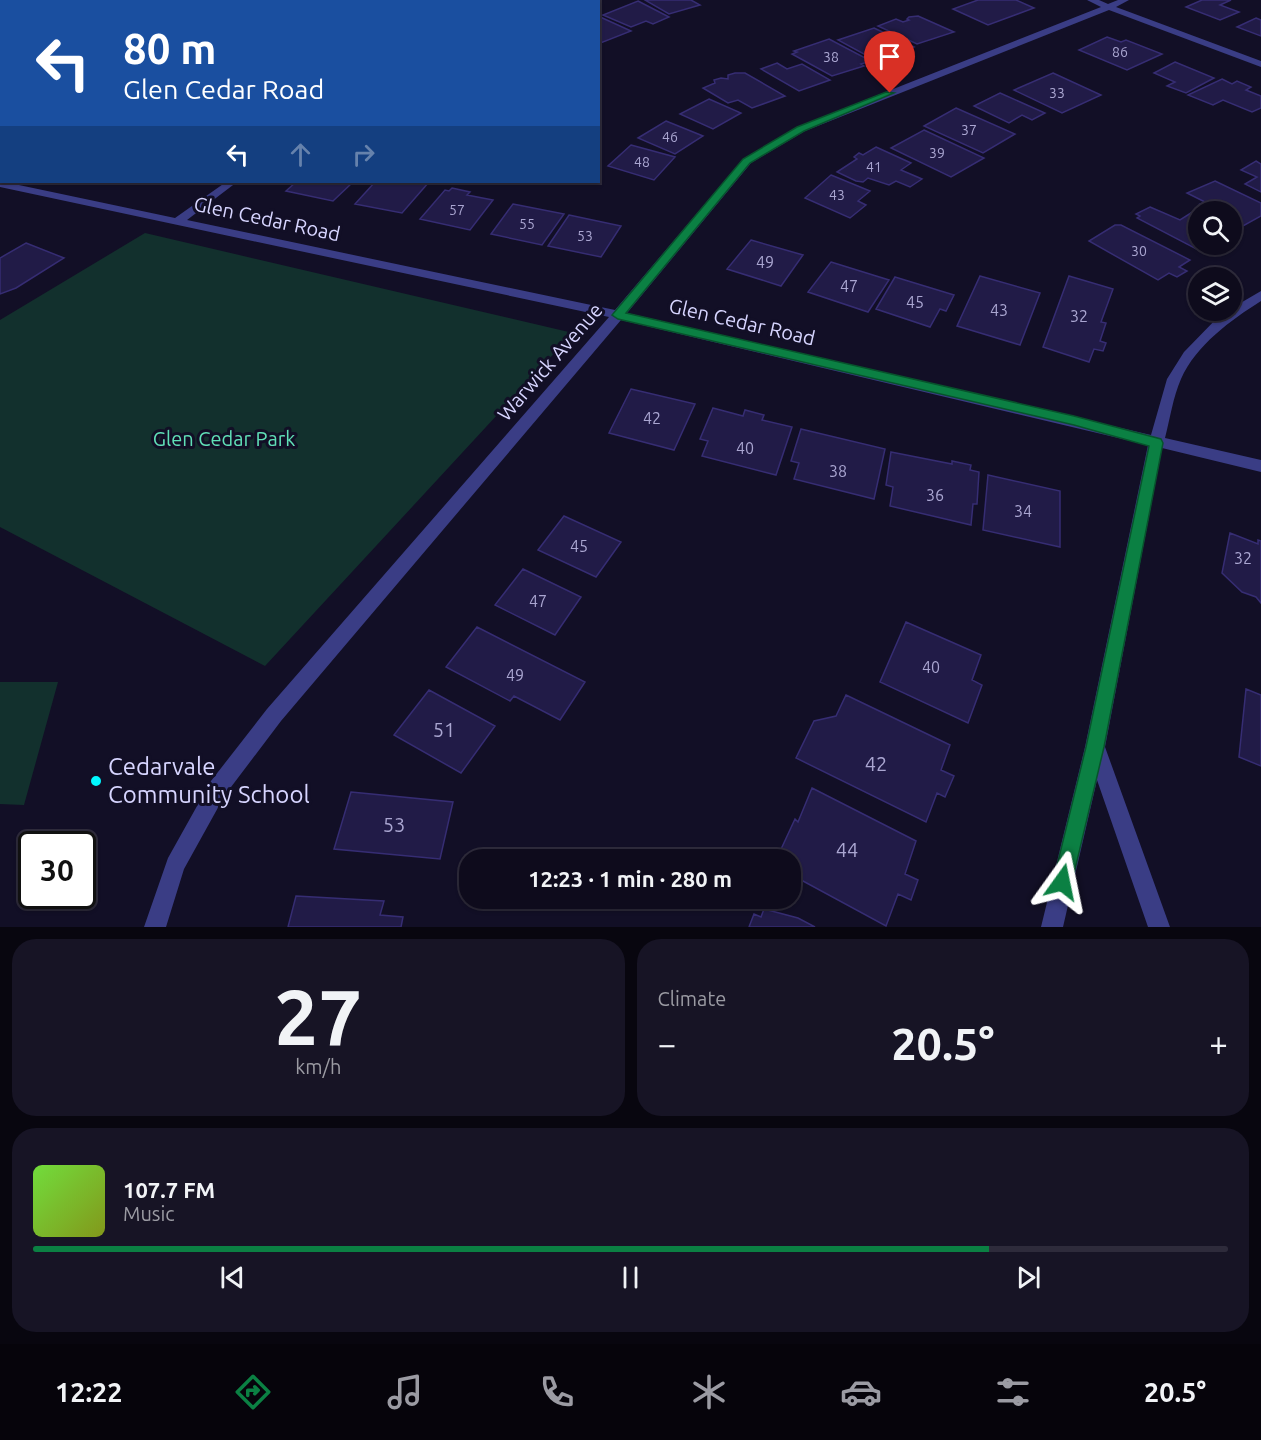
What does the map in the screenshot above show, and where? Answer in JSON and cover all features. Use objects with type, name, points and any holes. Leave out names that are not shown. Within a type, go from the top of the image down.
[{"type":"street","points":[[1091,0],[1261,64]]},
{"type":"street","name":"Warwick Avenue","points":[[155,927],[176,865],[218,788],[274,715],[618,315],[747,161],[801,129],[1125,0]]},
{"type":"street","points":[[178,221],[231,183]]},
{"type":"street","name":"Glen Cedar Road","points":[[0,184],[618,315],[1074,420],[1156,443],[1261,466]]},
{"type":"street","points":[[1052,927],[1095,747],[1156,443],[1174,379],[1189,355],[1225,318],[1261,295]]},
{"type":"street","points":[[1095,747],[1159,927]]},
{"type":"green space","name":"Glen Cedar Park","points":[[145,233],[573,333],[265,666],[0,527],[0,320]]},
{"type":"green space","points":[[0,682],[58,682],[24,805],[0,804]]},
{"type":"building","points":[[645,0],[691,0],[700,5],[669,14]]},
{"type":"building","points":[[978,0],[1016,0],[1034,8],[988,25],[953,9]]},
{"type":"building","points":[[1202,0],[1231,0],[1220,5],[1239,12],[1220,20],[1186,7]]},
{"type":"building","points":[[638,1],[669,17],[653,24],[646,21],[631,27],[603,15]]},
{"type":"building","points":[[918,16],[954,32],[917,44],[878,26],[896,19],[903,22],[909,20],[907,19],[909,17]]},
{"type":"building","points":[[600,17],[631,31],[600,43]]},
{"type":"building","points":[[1256,18],[1261,20],[1261,36],[1237,27]]},
{"type":"building","points":[[874,28],[914,47],[886,58],[882,55],[873,59],[838,40]]},
{"type":"building","points":[[1107,37],[1121,42],[1126,40],[1162,54],[1127,70],[1079,50]]},
{"type":"building","points":[[829,39],[871,61],[861,64],[864,66],[832,76],[792,54],[797,52],[794,51]]},
{"type":"building","points":[[1175,62],[1214,78],[1186,93],[1167,86],[1175,82],[1154,73]]},
{"type":"building","points":[[777,63],[787,69],[802,64],[830,80],[799,91],[761,69]]},
{"type":"building","points":[[745,73],[785,96],[752,108],[738,100],[728,103],[703,88],[715,83],[714,80],[728,79],[728,75]]},
{"type":"building","points":[[1053,73],[1101,95],[1062,113],[1014,90]]},
{"type":"building","points":[[1222,79],[1232,84],[1237,81],[1251,87],[1246,90],[1261,96],[1261,108],[1252,112],[1223,100],[1213,105],[1188,95]]},
{"type":"building","points":[[1000,93],[1045,113],[1032,120],[1022,115],[1009,123],[974,106]]},
{"type":"building","points":[[709,99],[741,113],[713,129],[680,114]]},
{"type":"building","points":[[956,108],[1015,134],[983,153],[924,126]]},
{"type":"building","points":[[666,121],[703,136],[675,154],[638,138]]},
{"type":"building","points":[[924,130],[984,158],[951,177],[891,148]]},
{"type":"building","points":[[631,145],[675,157],[654,180],[608,166]]},
{"type":"building","points":[[876,147],[911,163],[901,170],[922,179],[910,187],[896,181],[889,185],[868,178],[863,182],[856,181],[837,172],[857,159],[854,157],[859,153],[863,155]]},
{"type":"building","points":[[1256,161],[1261,164],[1261,192],[1245,184],[1257,177],[1241,170]]},
{"type":"building","points":[[831,175],[870,191],[858,201],[866,205],[850,218],[805,198]]},
{"type":"building","points":[[1215,181],[1261,203],[1261,216],[1243,226],[1242,201],[1203,201],[1187,193]]},
{"type":"building","points":[[295,183],[352,183],[333,201],[286,191]]},
{"type":"building","points":[[374,183],[428,183],[402,213],[355,204]]},
{"type":"building","points":[[452,188],[470,192],[467,195],[493,200],[470,230],[420,219],[445,190],[449,191]]},
{"type":"building","points":[[513,204],[564,214],[542,245],[491,234]]},
{"type":"building","points":[[1150,207],[1180,220],[1188,215],[1188,245],[1137,218],[1140,216],[1136,214]]},
{"type":"building","points":[[569,215],[621,226],[601,257],[548,246]]},
{"type":"building","points":[[1115,225],[1121,225],[1190,260],[1179,267],[1187,271],[1177,277],[1169,273],[1158,280],[1089,241]]},
{"type":"building","points":[[751,240],[803,255],[781,286],[727,269]]},
{"type":"building","points":[[26,243],[64,258],[16,288],[0,294],[0,258]]},
{"type":"building","points":[[831,262],[889,280],[868,312],[808,292]]},
{"type":"building","points":[[980,276],[1040,293],[1020,345],[957,326]]},
{"type":"building","points":[[1069,276],[1113,289],[1101,322],[1106,323],[1100,341],[1106,343],[1103,351],[1094,349],[1089,362],[1043,347]]},
{"type":"building","points":[[895,277],[954,295],[946,311],[940,309],[930,327],[876,309]]},
{"type":"building","points":[[631,389],[695,404],[674,450],[609,433]]},
{"type":"building","points":[[713,408],[743,416],[745,410],[764,415],[762,420],[792,427],[776,475],[702,456],[708,441],[700,439]]},
{"type":"building","points":[[801,429],[885,449],[874,499],[794,479],[799,463],[791,461]]},
{"type":"building","points":[[891,452],[952,464],[952,461],[971,465],[970,470],[979,472],[977,504],[973,504],[971,525],[890,506],[893,487],[886,485]]},
{"type":"building","points":[[988,475],[1060,491],[1060,547],[983,530]]},
{"type":"building","points":[[564,516],[621,542],[596,577],[538,550]]},
{"type":"building","points":[[1230,533],[1258,544],[1258,540],[1261,541],[1261,603],[1256,597],[1242,592],[1222,573]]},
{"type":"building","points":[[523,569],[581,597],[555,635],[495,605]]},
{"type":"building","points":[[906,622],[981,655],[972,680],[982,685],[968,723],[880,682]]},
{"type":"building","points":[[477,627],[585,682],[560,720],[514,696],[510,701],[446,667]]},
{"type":"building","points":[[1246,689],[1261,695],[1261,766],[1239,757]]},
{"type":"building","points":[[429,690],[495,726],[461,773],[394,735]]},
{"type":"building","points":[[846,695],[950,745],[941,770],[954,776],[945,797],[937,793],[926,822],[796,758],[814,721],[836,716]]},
{"type":"building","points":[[812,788],[916,841],[905,874],[918,880],[911,900],[898,894],[886,926],[801,880],[801,849],[781,849],[795,819],[798,822]]},
{"type":"building","points":[[351,792],[453,802],[440,859],[334,849]]},
{"type":"building","points":[[296,896],[384,901],[380,915],[403,917],[401,927],[288,927]]},
{"type":"building","points":[[764,909],[798,918],[815,927],[749,927],[754,914],[761,917]]},
{"type":"place","name":"Cedarvale Community School","points":[[96,781]]},
{"type":"route","points":[[890,93],[801,129],[747,161],[618,315],[1074,420],[1156,443],[1095,747],[1062,882]]}]
